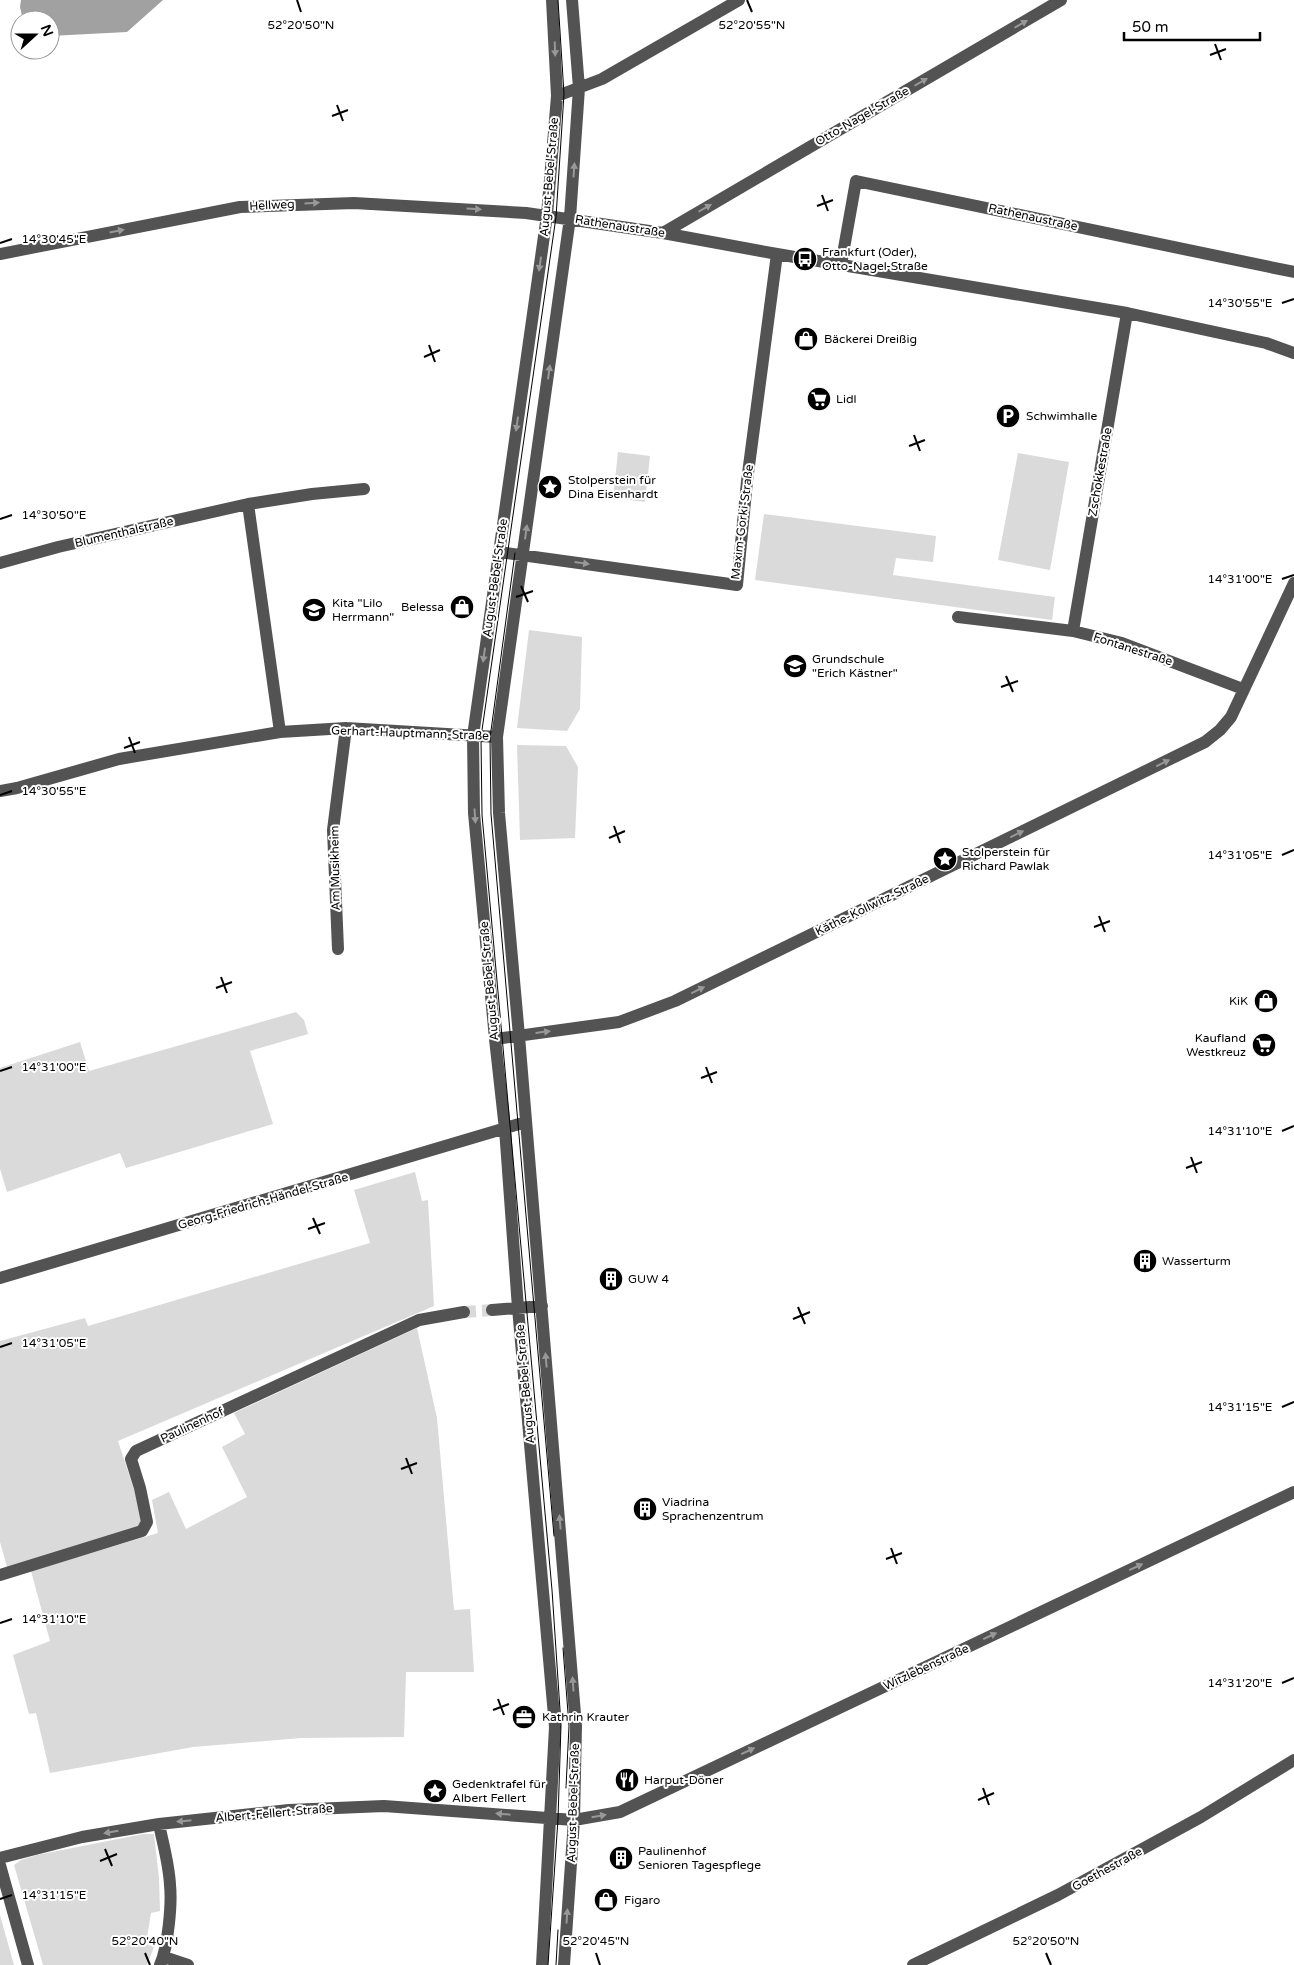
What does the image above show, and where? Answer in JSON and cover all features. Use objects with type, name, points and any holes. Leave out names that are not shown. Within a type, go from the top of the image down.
[{"type":"street","name":"August-Bebel-Straße","points":[[542,1965],[555,1728],[518,1308],[505,1129],[494,1039],[474,813],[473,736],[547,215],[557,96],[552,0]]},
{"type":"street","name":"August-Bebel-Straße","points":[[564,1965],[574,1820],[576,1726],[499,814],[497,737],[570,218],[579,88],[572,0]]},
{"type":"street","points":[[557,96],[602,79],[739,0]]},
{"type":"street","name":"Otto-Nagel-Straße","points":[[662,233],[1061,0]]},
{"type":"street","name":"Rathenaustraße","points":[[841,265],[856,180],[1294,272]]},
{"type":"street","name":"Hellweg","points":[[0,254],[240,207],[354,203],[547,215]]},
{"type":"street","name":"Rathenaustraße","points":[[547,215],[662,233],[1127,314],[1266,343],[1294,353]]},
{"type":"street","name":"Maxim-Gorki-Straße","points":[[499,552],[737,585],[747,481],[777,254]]},
{"type":"street","name":"Zschokkestraße","points":[[1073,630],[1127,314]]},
{"type":"street","name":"Blumenthalstraße","points":[[0,563],[58,547],[248,504],[312,494],[364,489]]},
{"type":"street","points":[[248,504],[280,732]]},
{"type":"street","name":"Käthe-Kollwitz-Straße","points":[[494,1039],[619,1022],[675,1001],[1205,742],[1220,730],[1230,717],[1243,689],[1289,605],[1294,583]]},
{"type":"street","name":"Fontanestraße","points":[[958,616],[1073,630],[1122,643],[1243,689]]},
{"type":"street","name":"Gerhart-Hauptmann-Straße","points":[[0,791],[17,788],[119,759],[280,732],[346,728],[497,737]]},
{"type":"street","name":"Am Musikheim","points":[[338,949],[333,830],[346,728]]},
{"type":"street","name":"Georg-Friedrich-Händel-Straße","points":[[0,1278],[526,1122]]},
{"type":"street","points":[[492,1310],[542,1306]]},
{"type":"street","name":"Paulinenhof","points":[[0,1575],[142,1531],[147,1522],[140,1488],[131,1459],[136,1451],[419,1320],[464,1312]]},
{"type":"street","name":"Witzlebenstraße","points":[[551,1818],[574,1820],[620,1812],[1294,1492]]},
{"type":"street","name":"Goethestraße","points":[[913,1965],[1058,1895],[1201,1817],[1294,1760]]},
{"type":"street","name":"Albert-Fellert-Straße","points":[[0,1858],[82,1837],[159,1824],[289,1810],[384,1806],[551,1818]]},
{"type":"street","points":[[159,1824],[171,1885],[168,1929],[162,1961],[188,1965]]},
{"type":"street","points":[[0,1864],[28,1965]]},
{"type":"shaded area","points":[[21,0],[163,0],[127,32],[60,35],[60,10],[21,10]]},
{"type":"shaded area","points":[[618,452],[650,456],[645,502],[613,498]]},
{"type":"shaded area","points":[[1018,453],[1069,462],[1050,570],[998,560]]},
{"type":"shaded area","points":[[764,514],[936,536],[933,562],[896,558],[893,575],[1055,597],[1052,620],[755,580]]},
{"type":"shaded area","points":[[529,630],[582,637],[580,709],[567,731],[517,728]]},
{"type":"shaded area","points":[[517,745],[566,746],[578,767],[575,838],[520,840]]},
{"type":"shaded area","points":[[296,1012],[304,1020],[308,1034],[250,1051],[273,1124],[126,1168],[120,1153],[7,1192],[0,1169],[0,1068],[80,1042],[89,1071]]},
{"type":"shaded area","points":[[415,1172],[422,1201],[428,1200],[434,1306],[118,1441],[144,1519],[138,1528],[7,1567],[0,1542],[0,1341],[85,1318],[88,1326],[370,1243],[354,1190]]},
{"type":"shaded area","points":[[417,1328],[437,1418],[454,1610],[470,1609],[474,1672],[406,1672],[404,1737],[301,1738],[193,1747],[50,1773],[36,1713],[29,1714],[13,1655],[50,1641],[31,1571],[158,1533],[152,1500],[169,1492],[186,1529],[247,1497],[222,1447],[245,1434],[234,1413]]},
{"type":"shaded area","points":[[143,1834],[154,1834],[159,1878],[160,1911],[151,1913],[146,1944],[154,1947],[147,1965],[43,1965],[14,1865],[21,1860],[37,1855]]},
{"type":"shaded area","points":[[0,1915],[14,1965],[0,1965]]},
{"type":"tunnel","points":[[464,1312],[492,1310]]},
{"type":"tram line","points":[[548,1965],[558,1819],[561,1725],[552,1590],[482,815],[481,737],[556,217],[564,94],[558,0]]},
{"type":"tram line","points":[[515,553],[490,738],[491,814],[554,1536]]},
{"type":"tram line","points":[[563,1648],[569,1726],[566,1788]]},
{"type":"tram line","points":[[556,1965],[558,1930]]},
{"type":"place","name":"Frankfurt (Oder), Otto-Nagel-Straße","points":[[805,259]]},
{"type":"place","name":"Bäckerei Dreißig","points":[[806,339]]},
{"type":"place","name":"Lidl","points":[[819,399]]},
{"type":"place","name":"Schwimhalle","points":[[1008,416]]},
{"type":"place","name":"Stolperstein für Dina Eisenhardt","points":[[550,487]]},
{"type":"place","name":"Belessa","points":[[462,607]]},
{"type":"place","name":"Kita \"Lilo Herrmann\"","points":[[314,610]]},
{"type":"place","name":"Grundschule \"Erich Kästner\"","points":[[795,666]]},
{"type":"place","name":"Stolperstein für Richard Pawlak","points":[[945,859]]},
{"type":"place","name":"KiK","points":[[1266,1001]]},
{"type":"place","name":"Kaufland Westkreuz","points":[[1264,1045]]},
{"type":"place","name":"Wasserturm","points":[[1145,1261]]},
{"type":"place","name":"GUW 4","points":[[611,1279]]},
{"type":"place","name":"Viadrina Sprachenzentrum","points":[[645,1509]]},
{"type":"place","name":"Kathrin Krauter","points":[[524,1717]]},
{"type":"place","name":"Harput-Döner","points":[[627,1780]]},
{"type":"place","name":"Gedenktrafel für Albert Fellert","points":[[435,1791]]},
{"type":"place","name":"Paulinenhof Senioren Tagespflege","points":[[621,1858]]},
{"type":"place","name":"Figaro","points":[[606,1900]]}]
